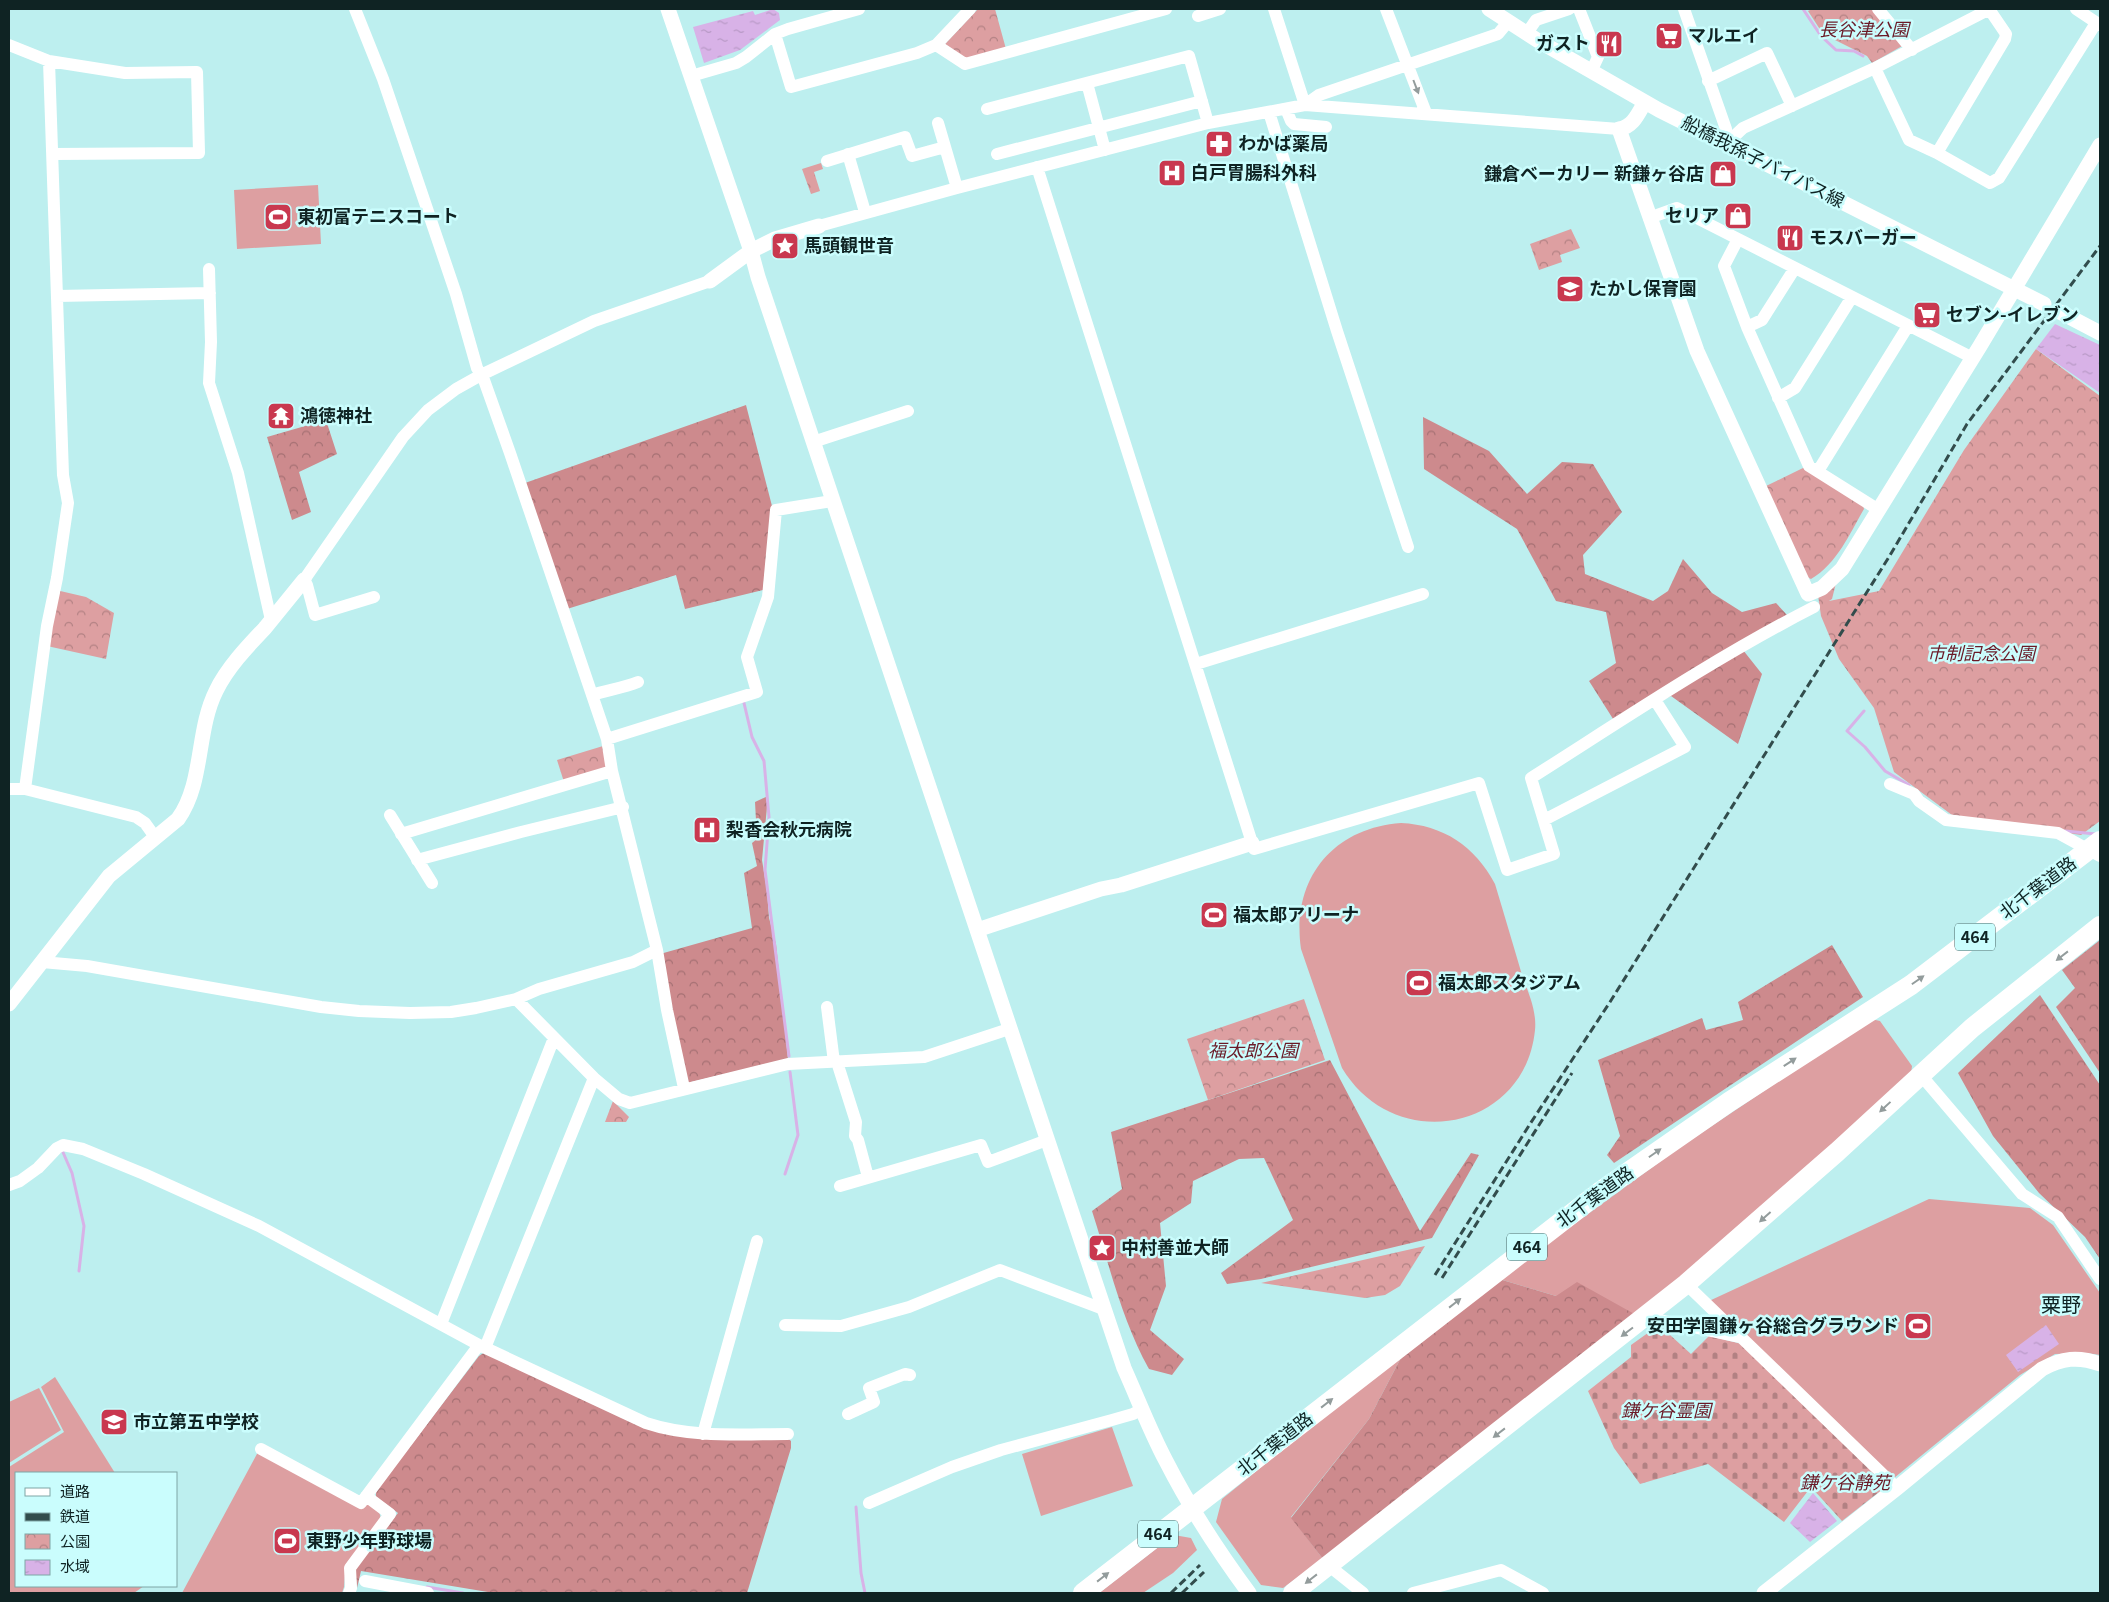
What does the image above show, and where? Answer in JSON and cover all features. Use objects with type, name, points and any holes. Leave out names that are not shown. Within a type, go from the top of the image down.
[{"type":"highway","name":"北千葉道路","points":[[1083,1593],[1601,1191],[1729,1102],[1919,980],[2091,856],[2100,841]]},
{"type":"highway","points":[[1293,1593],[1686,1284],[1837,1152],[1972,1028],[2100,926]]},
{"type":"street","points":[[355,9],[383,79],[456,294],[477,368],[510,453],[607,739],[612,770],[623,807],[657,950],[667,1010],[684,1088]]},
{"type":"street","points":[[668,9],[752,251],[758,277],[832,501],[1124,1368],[1166,1461],[1192,1508],[1227,1563],[1249,1593]]},
{"type":"street","points":[[691,76],[736,63],[775,34],[859,9]]},
{"type":"street","points":[[775,34],[791,87],[936,45],[970,9]]},
{"type":"street","points":[[936,45],[965,64],[1166,9]]},
{"type":"street","points":[[1198,16],[1220,9]]},
{"type":"street","points":[[1274,9],[1305,105]]},
{"type":"street","points":[[1386,9],[1426,113]]},
{"type":"street","name":"船橋我孫子バイパス線","points":[[1489,9],[1645,102],[2013,290],[2044,304]]},
{"type":"street","points":[[1527,33],[1536,20],[1568,9]]},
{"type":"street","points":[[1579,9],[1598,57],[1592,72]]},
{"type":"street","points":[[1684,9],[1726,129],[1727,143]]},
{"type":"street","points":[[1878,9],[1912,50]]},
{"type":"street","points":[[1727,143],[1743,128],[1876,68],[1990,9],[2006,34],[2005,39],[1937,153]]},
{"type":"street","points":[[1876,68],[1908,140],[1937,153],[1990,183],[1999,178],[2098,24],[2076,9]]},
{"type":"street","points":[[1305,105],[1319,94],[1498,34],[1508,22]]},
{"type":"street","points":[[9,45],[49,61],[125,73],[197,72],[199,152],[53,154]]},
{"type":"street","points":[[1708,82],[1767,53],[1792,106]]},
{"type":"street","points":[[987,109],[1189,56],[1208,123]]},
{"type":"street","points":[[26,789],[47,626],[57,578],[68,503],[63,475],[49,61]]},
{"type":"street","points":[[1087,83],[1105,150]]},
{"type":"street","points":[[997,154],[1202,101]]},
{"type":"street","points":[[9,1004],[109,876],[178,819],[186,808],[207,717],[215,692],[226,673],[304,580],[403,437],[428,410],[456,389],[481,375],[594,321],[710,281],[752,251],[774,239],[865,212],[1208,123],[1305,105],[1619,129],[1626,128],[1632,124],[1645,102]]},
{"type":"street","points":[[1286,109],[1294,124],[1326,127]]},
{"type":"street","points":[[1269,112],[1408,547]]},
{"type":"street","points":[[938,123],[957,188]]},
{"type":"street","points":[[1619,129],[1649,218],[1698,351],[1813,604]]},
{"type":"street","points":[[827,161],[906,137],[912,156],[945,147]]},
{"type":"street","points":[[1037,167],[1254,848],[1479,783],[1507,870],[1554,854],[1531,778],[1813,604],[1822,588],[1842,569],[1973,358],[2100,145]]},
{"type":"street","points":[[848,154],[865,212]]},
{"type":"street","points":[[1649,218],[1677,208],[1973,358]]},
{"type":"street","points":[[1738,239],[1724,266],[1747,327],[1809,466],[1879,510]]},
{"type":"street","points":[[1747,327],[1762,320],[1795,268]]},
{"type":"street","points":[[209,270],[209,384],[238,473],[271,620]]},
{"type":"street","points":[[58,296],[210,293]]},
{"type":"street","points":[[1778,398],[1795,388],[1852,297]]},
{"type":"street","points":[[2060,312],[2100,333]]},
{"type":"street","points":[[1818,471],[1908,326]]},
{"type":"street","points":[[813,442],[908,412]]},
{"type":"street","points":[[607,739],[757,692],[747,657],[768,597],[776,510],[832,501]]},
{"type":"street","points":[[304,580],[315,615],[374,597]]},
{"type":"street","points":[[1196,664],[1423,594]]},
{"type":"street","points":[[592,694],[614,688],[621,689],[638,682]]},
{"type":"street","points":[[1544,820],[1685,747],[1655,700]]},
{"type":"street","points":[[401,834],[612,770]]},
{"type":"street","points":[[1890,784],[1914,794],[1919,801],[1946,820],[2058,833],[2091,856]]},
{"type":"street","points":[[9,789],[26,789],[136,817],[145,823],[156,837]]},
{"type":"street","points":[[417,860],[623,807]]},
{"type":"street","points":[[390,815],[432,883]]},
{"type":"street","points":[[977,930],[1101,889],[1121,885],[1252,843]]},
{"type":"street","points":[[42,962],[88,966],[321,1007],[358,1011],[410,1013],[450,1012],[516,999],[539,989],[633,962],[657,950]]},
{"type":"street","points":[[516,999],[594,1078],[619,1099],[630,1103],[684,1088],[788,1064],[924,1058],[1009,1029]]},
{"type":"street","points":[[827,1006],[836,1062],[856,1122],[855,1136],[858,1140],[868,1177]]},
{"type":"street","points":[[441,1324],[554,1038]]},
{"type":"street","points":[[1920,1074],[2022,1194],[2058,1218],[2100,1280]]},
{"type":"street","points":[[261,1449],[361,1503],[482,1346],[594,1078]]},
{"type":"street","points":[[840,1186],[981,1146],[988,1162],[1047,1140]]},
{"type":"street","points":[[9,1185],[20,1181],[38,1168],[57,1148],[63,1145],[78,1148],[144,1174],[260,1226],[482,1346],[646,1423],[664,1429],[703,1434],[788,1434]]},
{"type":"street","points":[[703,1434],[757,1241]]},
{"type":"street","points":[[785,1324],[841,1326],[909,1307],[1000,1270],[1103,1309]]},
{"type":"street","points":[[1686,1284],[1897,1488]]},
{"type":"street","points":[[1646,1317],[1740,1337]]},
{"type":"street","points":[[1764,1593],[1897,1488],[2042,1368],[2065,1358],[2078,1358],[2100,1364]]},
{"type":"street","points":[[848,1414],[874,1402],[868,1388],[905,1374],[910,1375]]},
{"type":"street","points":[[869,1503],[952,1467],[1001,1450],[1133,1414],[1142,1409]]},
{"type":"street","points":[[349,1593],[351,1588],[350,1568],[390,1514],[366,1496]]},
{"type":"street","points":[[1328,1565],[1363,1593]]},
{"type":"street","points":[[1413,1593],[1440,1590],[1501,1570],[1524,1589],[1543,1593]]},
{"type":"street","points":[[365,1581],[428,1593]]},
{"type":"green space","points":[[978,9],[995,9],[1006,49],[970,59],[962,57],[945,44]]},
{"type":"green space","name":"長谷津公園","points":[[1812,9],[1874,9],[1904,45],[1872,63],[1867,56],[1823,34],[1808,11]]},
{"type":"green space","points":[[821,163],[823,169],[814,172],[820,191],[811,194],[802,169]]},
{"type":"green space","name":"東初富テニスコート","points":[[318,185],[321,244],[237,249],[234,190]]},
{"type":"green space","points":[[1571,229],[1580,248],[1560,255],[1562,262],[1539,270],[1530,244]]},
{"type":"green space","name":"市制記念公園","points":[[2036,349],[2100,396],[2100,821],[2081,835],[1952,815],[1894,772],[1874,708],[1839,659],[1821,616],[1818,595],[1836,583],[1832,599],[1829,601],[1879,591],[1964,450]]},
{"type":"green space","points":[[746,405],[772,506],[763,590],[685,609],[676,575],[567,609],[525,483]]},
{"type":"green space","points":[[1423,417],[1489,451],[1527,494],[1562,462],[1593,464],[1622,512],[1583,555],[1585,574],[1653,601],[1668,591],[1683,559],[1712,593],[1742,612],[1776,603],[1787,615],[1739,645],[1762,674],[1738,744],[1671,696],[1615,722],[1589,681],[1616,663],[1606,612],[1556,601],[1517,529],[1424,469]]},
{"type":"green space","points":[[326,420],[337,454],[299,472],[311,512],[292,520],[267,437]]},
{"type":"green space","points":[[1805,467],[1863,505],[1864,509],[1836,557],[1811,579],[1807,577],[1766,486]]},
{"type":"green space","points":[[56,590],[86,597],[114,613],[106,659],[47,646]]},
{"type":"green space","points":[[603,746],[608,764],[604,770],[564,782],[557,760]]},
{"type":"green space","points":[[768,796],[762,860],[769,918],[776,944],[788,1059],[687,1083],[660,954],[752,928],[744,873],[757,866],[752,843],[757,839],[755,802]]},
{"type":"green space","name":"福太郎スタジアム","points":[[1401,823],[1431,828],[1444,833],[1468,849],[1487,871],[1495,884],[1535,1016],[1535,1030],[1526,1064],[1508,1091],[1484,1110],[1455,1120],[1424,1121],[1393,1113],[1365,1096],[1342,1068],[1301,949],[1300,924],[1303,901],[1310,880],[1321,862],[1336,847],[1355,835],[1376,827]]},
{"type":"green space","points":[[2100,940],[2100,1073],[2056,1007],[2075,988],[2062,970]]},
{"type":"green space","points":[[1832,945],[1863,997],[1614,1163],[1607,1155],[1620,1136],[1598,1060],[1702,1018],[1706,1030],[1743,1020],[1738,1002]]},
{"type":"green space","points":[[2040,995],[2100,1085],[2100,1259],[2085,1237],[2039,1193],[1993,1136],[1958,1073]]},
{"type":"green space","name":"福太郎公園","points":[[1304,999],[1325,1060],[1208,1100],[1187,1039]]},
{"type":"green space","points":[[1871,1019],[1880,1021],[1912,1066],[1911,1074],[1638,1316],[1556,1296],[1499,1279],[1676,1150]]},
{"type":"green space","points":[[1330,1060],[1420,1231],[1471,1153],[1479,1155],[1432,1238],[1261,1279],[1227,1284],[1221,1273],[1293,1220],[1264,1158],[1239,1159],[1193,1181],[1191,1203],[1160,1223],[1166,1286],[1150,1330],[1184,1359],[1172,1375],[1149,1369],[1131,1332],[1110,1272],[1092,1211],[1122,1189],[1111,1132]]},
{"type":"green space","points":[[613,1101],[629,1117],[626,1122],[605,1122]]},
{"type":"green space","name":"安田学園鎌ヶ谷総合グラウンド","points":[[1929,1199],[2030,1208],[2053,1225],[2100,1293],[2100,1355],[2087,1353],[2055,1354],[2020,1375],[1894,1478],[1709,1301]]},
{"type":"green space","points":[[1425,1246],[1400,1286],[1385,1295],[1365,1298],[1261,1283]]},
{"type":"green space","points":[[1499,1279],[1556,1296],[1577,1282],[1638,1316],[1323,1559],[1291,1518],[1369,1419],[1404,1352]]},
{"type":"green space","name":"鎌ケ谷霊園","points":[[1659,1325],[1691,1354],[1709,1336],[1742,1344],[1888,1485],[1842,1521],[1811,1487],[1784,1522],[1708,1464],[1640,1484],[1614,1448],[1588,1391],[1631,1357],[1631,1345]]},
{"type":"green space","points":[[485,1352],[668,1433],[786,1437],[791,1441],[791,1448],[747,1593],[494,1593],[361,1571],[357,1588],[355,1568],[398,1513],[376,1497],[376,1491],[479,1356]]},
{"type":"green space","points":[[1404,1352],[1369,1419],[1291,1517],[1323,1559],[1283,1588],[1261,1585],[1216,1522],[1222,1499]]},
{"type":"green space","points":[[55,1377],[114,1472],[15,1472],[15,1587],[143,1587],[134,1593],[9,1593],[9,1467],[64,1432],[41,1387]]},
{"type":"green space","points":[[39,1388],[61,1430],[9,1463],[9,1402]]},
{"type":"green space","points":[[1112,1427],[1133,1486],[1041,1516],[1022,1454]]},
{"type":"green space","name":"東野少年野球場","points":[[258,1452],[364,1505],[370,1504],[379,1511],[381,1519],[346,1564],[342,1593],[182,1593]]},
{"type":"green space","points":[[1174,1535],[1191,1538],[1197,1550],[1173,1573],[1143,1593],[1099,1593]]},
{"type":"water","points":[[773,9],[779,13],[780,20],[740,50],[704,63],[693,27],[753,11],[755,15]]},
{"type":"water","points":[[2055,324],[2100,345],[2100,393],[2036,349]]},
{"type":"water","points":[[2046,1325],[2059,1344],[2018,1372],[2006,1355]]},
{"type":"water","points":[[1813,1493],[1837,1521],[1810,1542],[1790,1523]]},
{"type":"waterway","points":[[1803,9],[1821,36],[1836,50],[1854,51],[1863,56]]},
{"type":"waterway","points":[[744,703],[752,737],[764,761],[769,817],[765,870],[789,1056]]},
{"type":"waterway","points":[[1864,711],[1847,731],[1865,747],[1885,771],[1909,785]]},
{"type":"waterway","points":[[2065,831],[2096,834]]},
{"type":"waterway","points":[[785,1174],[798,1135],[790,1072]]},
{"type":"waterway","points":[[62,1150],[72,1173],[84,1226],[79,1271]]},
{"type":"waterway","points":[[856,1507],[861,1573],[865,1593]]},
{"type":"waterway","points":[[427,1587],[463,1593]]},
{"type":"railway","points":[[1435,1275],[1530,1124],[1610,1002],[1889,557],[1967,424],[2100,246]]},
{"type":"railway","points":[[1442,1278],[1572,1073]]},
{"type":"railway","points":[[1171,1593],[1200,1565]]},
{"type":"railway","points":[[1182,1593],[1204,1572]]},
{"type":"place","name":"マルエイ","points":[[1669,36]]},
{"type":"place","name":"ガスト","points":[[1609,44]]},
{"type":"place","name":"わかば薬局","points":[[1219,144]]},
{"type":"place","name":"白戸胃腸科外科","points":[[1172,173]]},
{"type":"place","name":"鎌倉ベーカリー 新鎌ヶ谷店","points":[[1723,174]]},
{"type":"place","name":"セリア","points":[[1738,216]]},
{"type":"place","name":"東初富テニスコート","points":[[278,217]]},
{"type":"place","name":"モスバーガー","points":[[1790,238]]},
{"type":"place","name":"馬頭観世音","points":[[785,246]]},
{"type":"place","name":"たかし保育園","points":[[1570,289]]},
{"type":"place","name":"セブン-イレブン","points":[[1927,315]]},
{"type":"place","name":"鴻徳神社","points":[[281,416]]},
{"type":"place","name":"梨香会秋元病院","points":[[707,830]]},
{"type":"place","name":"福太郎アリーナ","points":[[1214,915]]},
{"type":"place","name":"福太郎スタジアム","points":[[1419,983]]},
{"type":"place","name":"中村善並大師","points":[[1102,1248]]},
{"type":"place","name":"安田学園鎌ヶ谷総合グラウンド","points":[[1918,1326]]},
{"type":"place","name":"市立第五中学校","points":[[114,1422]]},
{"type":"place","name":"東野少年野球場","points":[[287,1541]]},
{"type":"district","name":"粟野","points":[[2061,1305]]},
{"type":"park label","name":"鎌ケ谷静苑","points":[[1845,1483]]}]
